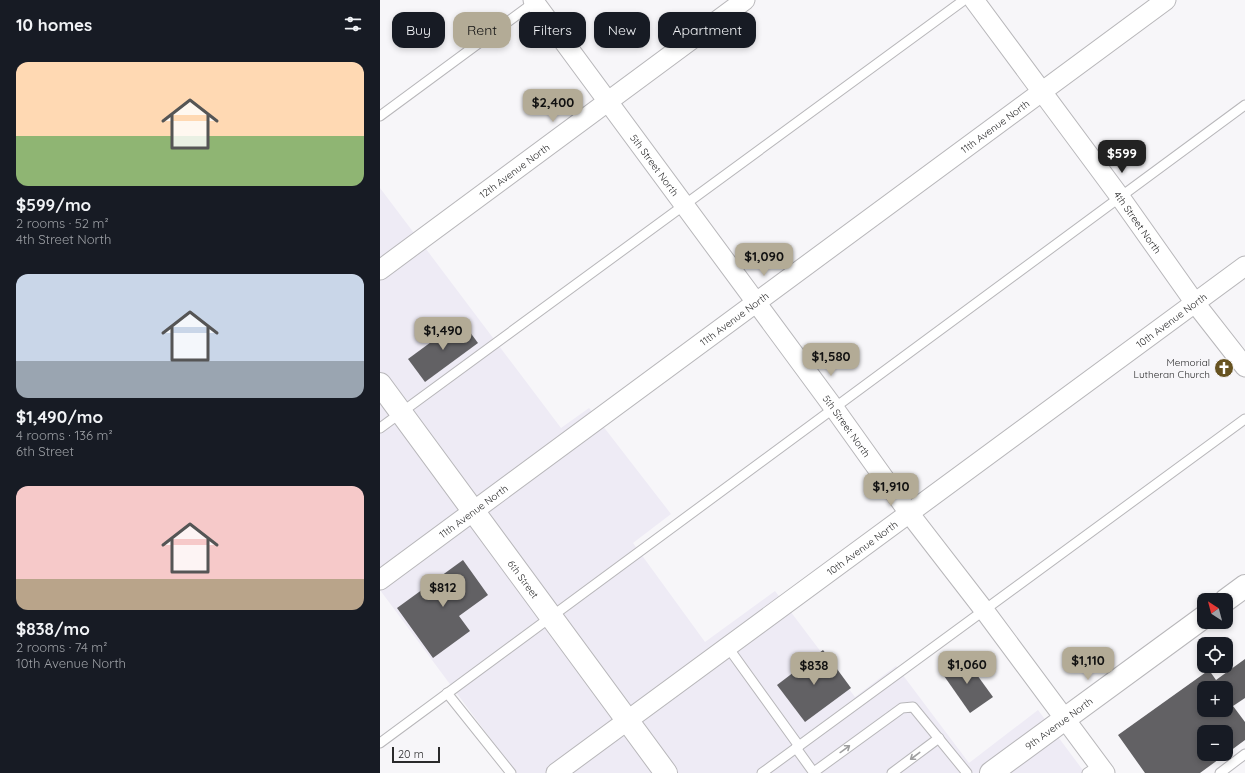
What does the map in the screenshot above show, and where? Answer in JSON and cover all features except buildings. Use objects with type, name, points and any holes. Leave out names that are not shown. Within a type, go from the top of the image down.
[{"type":"main road","name":"6th Street","points":[[380,384],[666,773]]},
{"type":"main road","points":[[1233,595],[1245,586]]},
{"type":"main road","name":"9th Avenue North","points":[[991,773],[1197,622]]},
{"type":"street","name":"12th Avenue North","points":[[380,270],[745,0]]},
{"type":"street","name":"4th Street North","points":[[974,0],[1120,197],[1195,303],[1245,367]]},
{"type":"street","name":"11th Avenue North","points":[[380,580],[1166,0]]},
{"type":"street","name":"5th Street North","points":[[535,1],[834,408],[909,513],[984,610],[1065,719],[1097,770]]},
{"type":"street","name":"10th Avenue North","points":[[556,773],[1245,266]]},
{"type":"lane","points":[[380,428],[964,0]]},
{"type":"lane","points":[[380,116],[535,1]]},
{"type":"lane","points":[[380,743],[1245,105]]},
{"type":"lane","points":[[762,773],[1245,419]]},
{"type":"lane","points":[[727,646],[798,747],[814,773],[902,708],[913,707],[967,773]]},
{"type":"lane","points":[[447,693],[511,773]]},
{"type":"lane","points":[[892,773],[938,738]]},
{"type":"lane","points":[[1220,773],[1245,754]]},
{"type":"shaded area","points":[[380,188],[561,428],[589,408],[671,514],[633,543],[705,642],[775,591],[855,697],[896,666],[969,763],[1038,710],[1085,773],[516,773],[380,590]]},
{"type":"place","name":"Memorial Lutheran Church","points":[[1224,368]]}]
